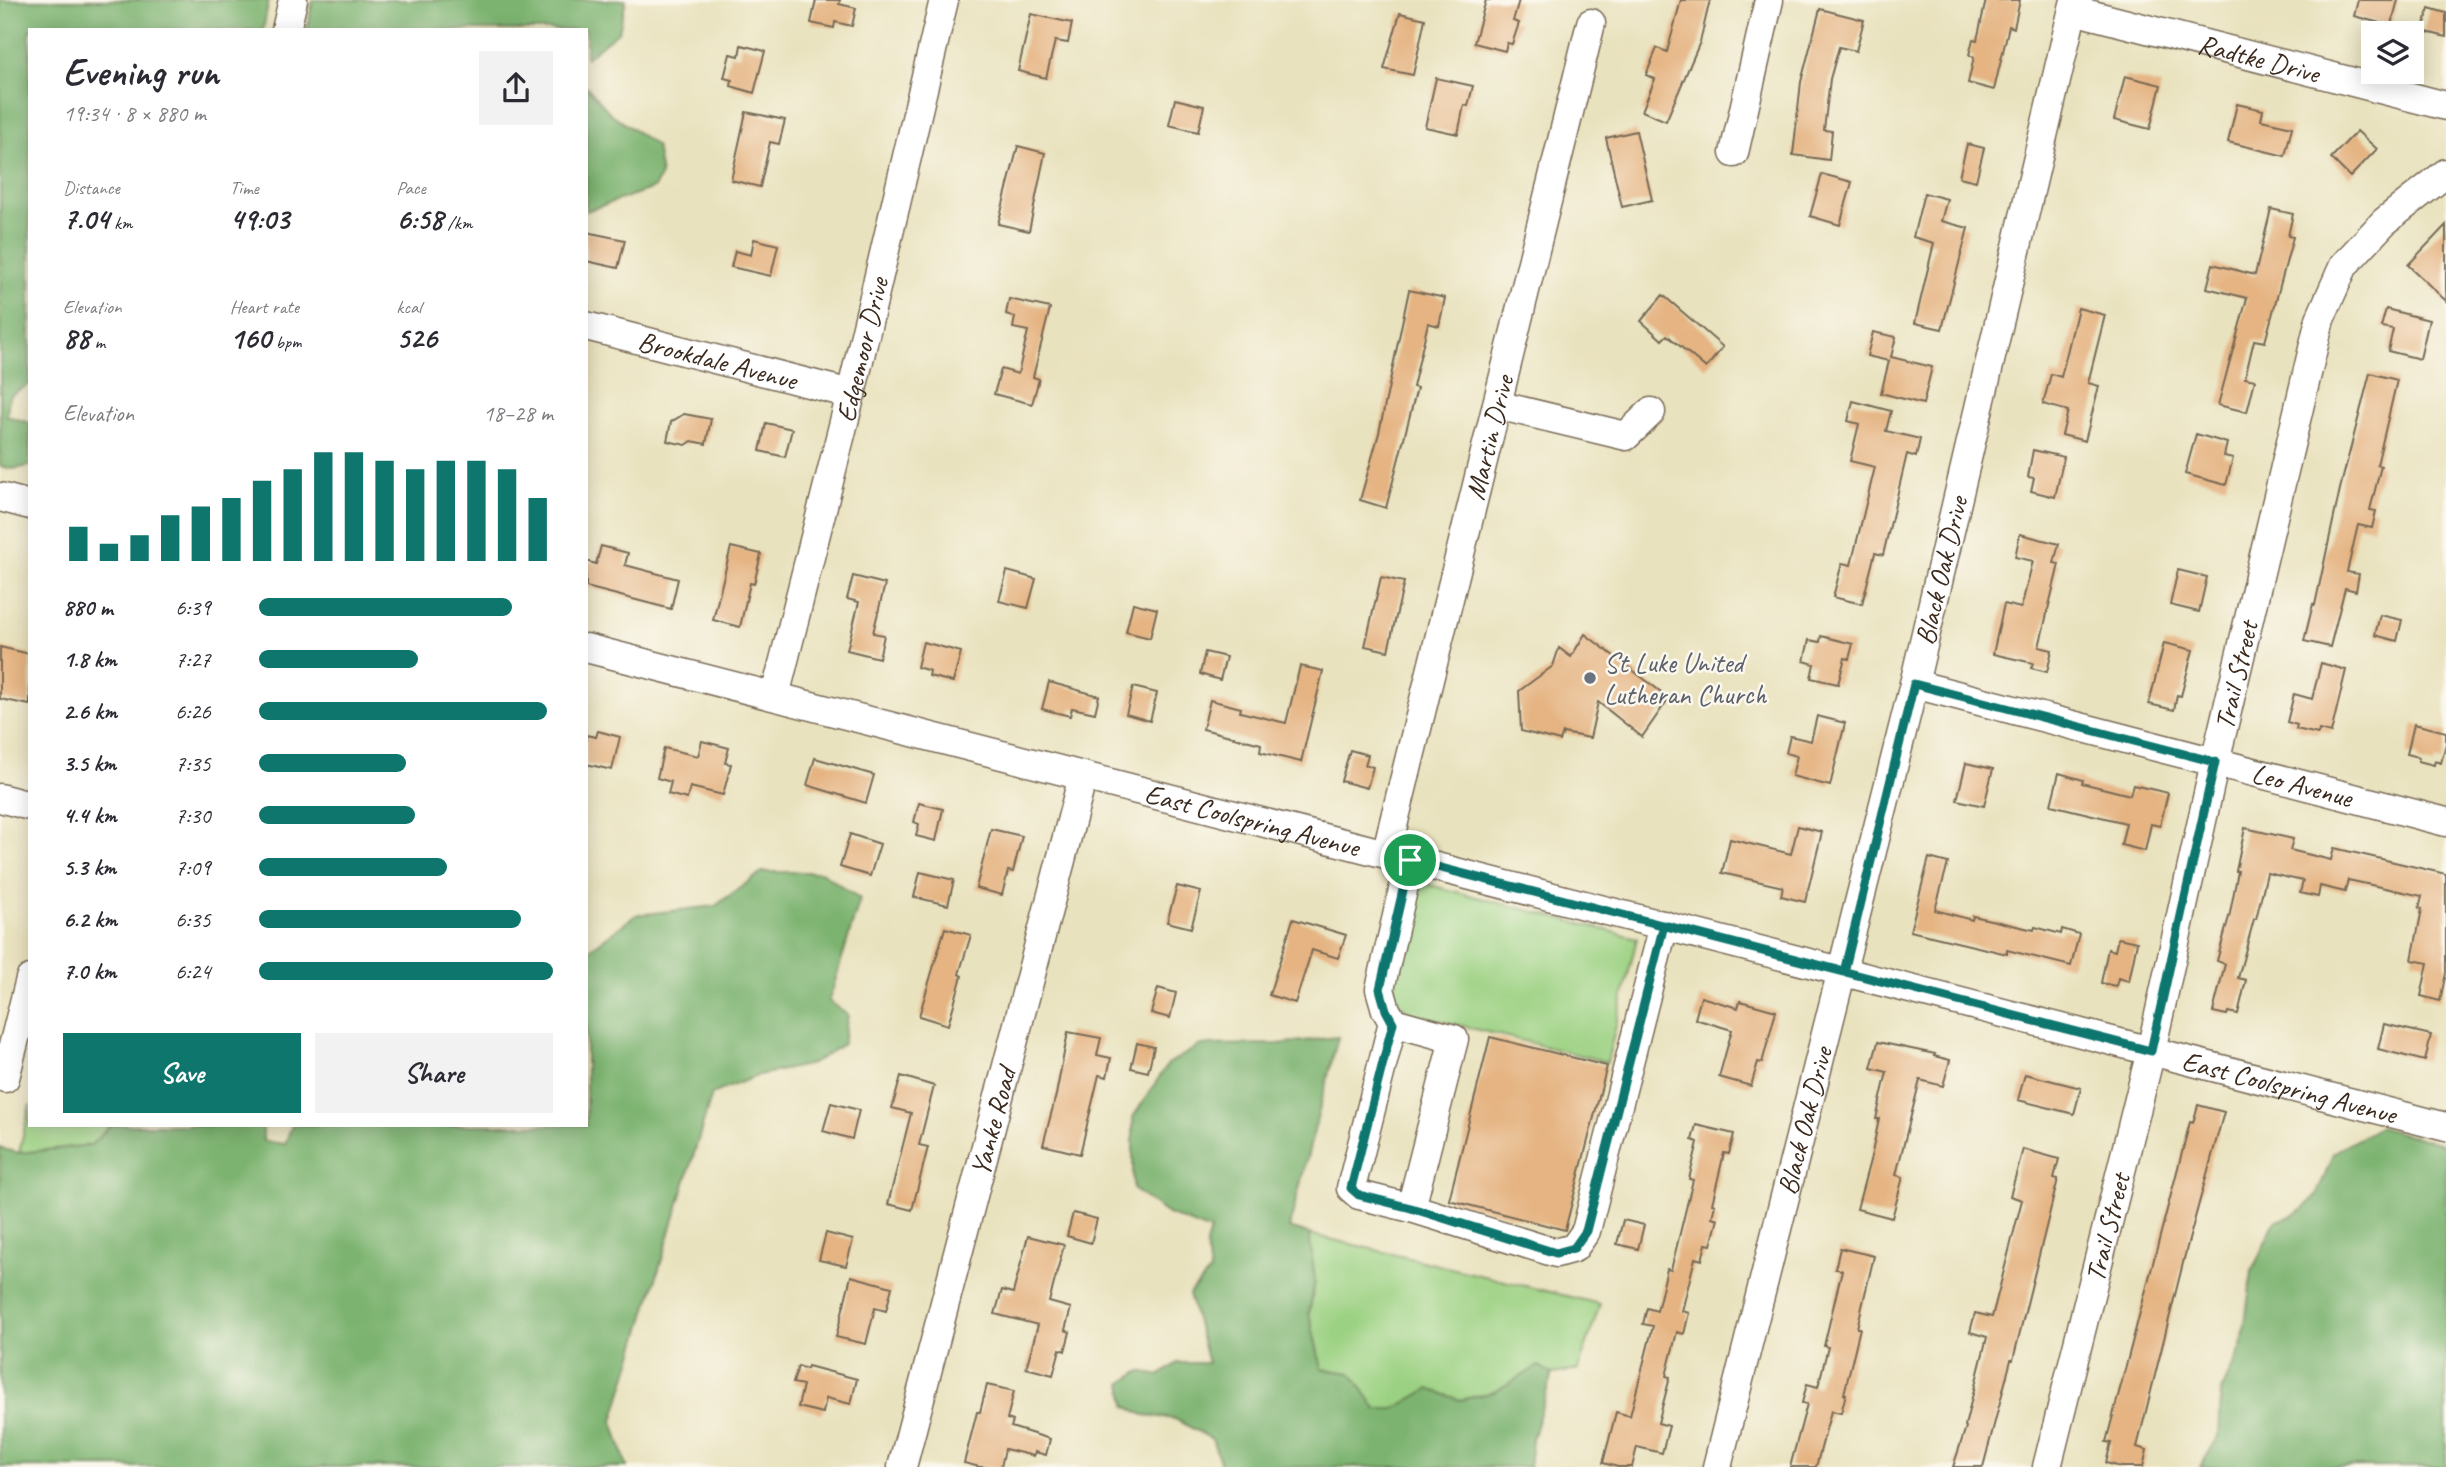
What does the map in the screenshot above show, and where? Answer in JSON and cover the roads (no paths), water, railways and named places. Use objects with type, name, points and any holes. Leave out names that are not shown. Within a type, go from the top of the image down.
[{"type":"street","points":[[286,28],[293,0]]},
{"type":"street","name":"Edgemoor Drive","points":[[775,696],[851,394],[944,0]]},
{"type":"street","points":[[1734,153],[1769,0]]},
{"type":"street","name":"Radtke Drive","points":[[2074,5],[2446,106]]},
{"type":"street","name":"Black Oak Drive","points":[[1717,1467],[1844,972],[2074,5]]},
{"type":"street","name":"Martin Drive","points":[[1393,1023],[1380,989],[1398,857],[1497,405],[1591,23]]},
{"type":"street","name":"Trail Street","points":[[2047,1467],[2151,1051],[2215,762],[2320,319],[2344,265],[2384,222],[2446,173]]},
{"type":"street","name":"Brookdale Avenue","points":[[588,327],[851,394]]},
{"type":"street","points":[[1497,405],[1626,436],[1651,412]]},
{"type":"street","points":[[0,497],[28,504]]},
{"type":"street","name":"East Coolspring Avenue","points":[[588,649],[2446,1127]]},
{"type":"street","name":"Leo Avenue","points":[[1914,684],[2446,822]]},
{"type":"street","name":"Yanke Road","points":[[902,1467],[1083,776]]},
{"type":"street","points":[[0,798],[28,805]]},
{"type":"street","points":[[1411,1208],[1454,1039],[1393,1023],[1351,1188],[1359,1195],[1411,1208],[1556,1253],[1574,1248],[1586,1231],[1664,925]]},
{"type":"street","points":[[5,1078],[28,987]]},
{"type":"place","name":"St Luke United Lutheran Church","points":[[1590,678]]}]
